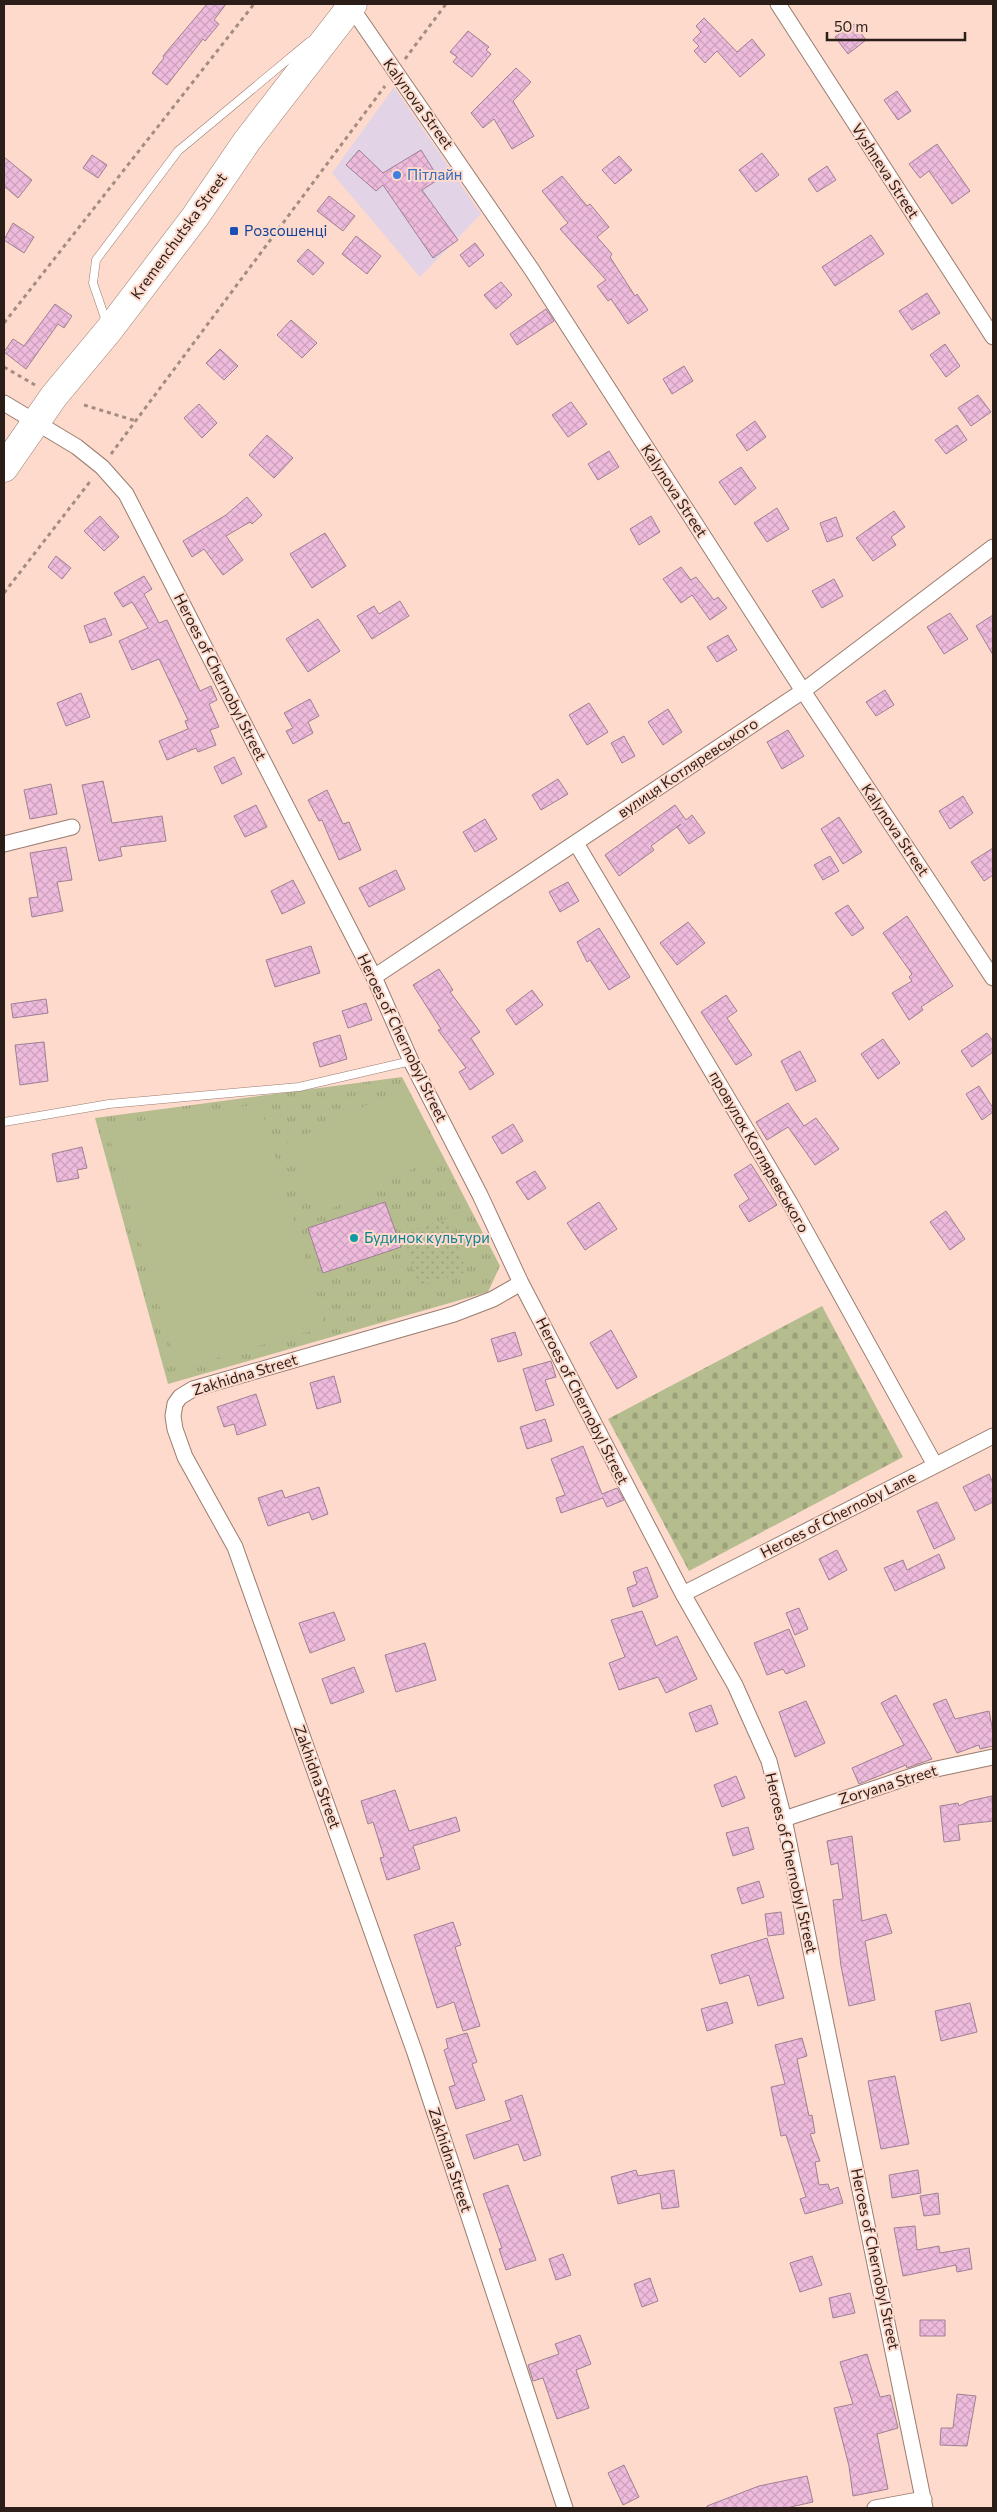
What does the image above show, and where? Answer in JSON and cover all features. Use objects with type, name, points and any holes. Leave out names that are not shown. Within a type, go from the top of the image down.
[{"type":"highway","name":"Kremenchutska Street","points":[[4,468],[352,5]]},
{"type":"street","name":"Vyshneva Street","points":[[778,4],[993,337]]},
{"type":"street","name":"Kalynova Street","points":[[352,5],[395,74],[450,148],[532,270],[803,691],[993,978]]},
{"type":"street","name":"Heroes of Chernobyl Street","points":[[4,403],[77,447],[102,467],[126,494],[153,543],[374,978],[411,1062],[480,1195],[521,1283],[682,1594],[736,1685],[752,1720],[769,1761],[784,1819],[925,2504]]},
{"type":"street","name":"вулиця Котляревського","points":[[374,978],[803,691],[993,547]]},
{"type":"street","points":[[4,844],[72,827]]},
{"type":"street","name":"провулок Котляревського","points":[[576,843],[790,1204],[935,1466]]},
{"type":"street","name":"Zakhidna Street","points":[[521,1283],[484,1302],[454,1314],[193,1389],[180,1397],[174,1404],[172,1416],[185,1457],[235,1548],[415,2053],[565,2508]]},
{"type":"street","name":"Heroes of Chernoby Lane","points":[[682,1594],[993,1436]]},
{"type":"street","name":"Zoryana Street","points":[[784,1819],[927,1771],[993,1757]]},
{"type":"street","points":[[875,2508],[925,2504]]},
{"type":"lane","points":[[321,32],[352,5]]},
{"type":"lane","points":[[109,330],[93,283],[96,260],[178,151],[313,38]]},
{"type":"lane","points":[[4,1122],[109,1104],[299,1086],[411,1062]]},
{"type":"path","points":[[4,323],[254,4]]},
{"type":"path","points":[[4,593],[102,467],[446,4]]},
{"type":"path","points":[[4,367],[36,386]]},
{"type":"path","points":[[84,405],[136,421]]},
{"type":"shaded area","points":[[394,87],[481,214],[420,277],[332,173]]},
{"type":"green space","points":[[402,1077],[500,1266],[488,1292],[168,1384],[95,1118]]},
{"type":"green space","points":[[406,1086],[440,1156],[318,1215],[284,1145]]},
{"type":"green space","points":[[260,1104],[325,1327],[178,1369],[106,1126]]},
{"type":"green space","points":[[449,1218],[466,1272],[419,1286],[403,1233]]},
{"type":"green space","points":[[822,1306],[903,1457],[689,1571],[608,1419]]},
{"type":"building","points":[[207,4],[226,4],[214,20],[219,24],[205,41],[203,39],[167,85],[152,73],[164,58],[163,56]]},
{"type":"building","points":[[704,18],[737,52],[752,39],[765,55],[740,77],[717,51],[705,63],[694,51],[699,46],[693,40],[701,32],[696,26]]},
{"type":"building","points":[[854,24],[866,40],[848,54],[835,37]]},
{"type":"building","points":[[468,31],[489,47],[486,50],[491,54],[472,77],[453,62],[457,57],[450,52]]},
{"type":"building","points":[[516,68],[531,82],[513,101],[534,136],[512,149],[494,119],[483,128],[471,113]]},
{"type":"building","points":[[897,91],[911,111],[898,120],[884,100]]},
{"type":"building","points":[[937,144],[970,191],[952,204],[929,171],[920,178],[909,164]]},
{"type":"building","points":[[359,150],[383,173],[421,150],[439,179],[422,190],[458,240],[433,258],[383,185],[376,191],[346,165]]},
{"type":"building","points":[[762,153],[779,175],[756,192],[739,170]]},
{"type":"building","points":[[92,155],[107,165],[98,178],[83,168]]},
{"type":"building","points":[[619,156],[632,170],[615,184],[602,170]]},
{"type":"building","points":[[4,157],[32,180],[18,198],[4,186]]},
{"type":"building","points":[[827,166],[836,180],[817,192],[808,179]]},
{"type":"building","points":[[562,176],[587,206],[590,204],[609,227],[597,237],[612,254],[610,257],[635,296],[637,294],[648,310],[628,324],[611,299],[608,301],[597,286],[606,280],[560,229],[568,223],[542,191]]},
{"type":"building","points":[[329,196],[355,216],[343,231],[317,211]]},
{"type":"building","points":[[13,223],[34,237],[24,253],[4,240]]},
{"type":"building","points":[[871,235],[884,254],[835,286],[822,267]]},
{"type":"building","points":[[356,236],[381,256],[367,274],[342,254]]},
{"type":"building","points":[[475,243],[484,255],[469,267],[460,255]]},
{"type":"building","points":[[308,249],[324,263],[313,275],[297,261]]},
{"type":"building","points":[[501,282],[512,295],[496,309],[484,295]]},
{"type":"building","points":[[927,293],[940,313],[912,330],[899,311]]},
{"type":"building","points":[[55,304],[72,316],[64,328],[58,324],[26,369],[4,352],[13,339],[24,346]]},
{"type":"building","points":[[546,309],[554,321],[517,345],[510,334]]},
{"type":"building","points":[[291,320],[317,343],[302,358],[277,335]]},
{"type":"building","points":[[945,344],[960,366],[946,377],[930,355]]},
{"type":"building","points":[[220,349],[238,366],[224,380],[206,363]]},
{"type":"building","points":[[684,366],[693,381],[672,394],[663,379]]},
{"type":"building","points":[[978,395],[991,412],[971,426],[958,408]]},
{"type":"building","points":[[571,402],[587,424],[568,437],[552,415]]},
{"type":"building","points":[[199,404],[217,423],[202,438],[184,418]]},
{"type":"building","points":[[755,421],[766,437],[747,451],[736,435]]},
{"type":"building","points":[[957,425],[967,440],[946,454],[935,440]]},
{"type":"building","points":[[267,435],[293,458],[274,478],[249,455]]},
{"type":"building","points":[[609,451],[619,467],[598,480],[588,464]]},
{"type":"building","points":[[741,467],[756,488],[735,505],[719,482]]},
{"type":"building","points":[[247,497],[262,515],[252,524],[250,522],[226,536],[243,560],[223,575],[204,549],[192,557],[183,541],[226,515]]},
{"type":"building","points":[[777,508],[789,529],[767,542],[754,523]]},
{"type":"building","points":[[894,511],[905,527],[891,537],[896,545],[873,561],[856,538]]},
{"type":"building","points":[[100,516],[119,537],[104,551],[84,531]]},
{"type":"building","points":[[651,516],[660,532],[639,545],[630,529]]},
{"type":"building","points":[[836,517],[843,536],[827,542],[820,523]]},
{"type":"building","points":[[325,533],[346,566],[312,588],[290,554]]},
{"type":"building","points":[[56,556],[71,568],[62,579],[48,567]]},
{"type":"building","points":[[681,567],[691,580],[696,577],[714,600],[718,597],[727,608],[710,620],[692,595],[681,603],[663,579]]},
{"type":"building","points":[[144,576],[152,589],[144,594],[159,623],[167,620],[200,691],[211,686],[217,700],[209,704],[219,727],[210,730],[216,745],[198,752],[196,748],[167,760],[159,741],[188,729],[185,721],[188,720],[159,659],[132,670],[119,641],[148,628],[132,602],[123,607],[114,593]]},
{"type":"building","points":[[834,579],[843,596],[822,608],[812,591]]},
{"type":"building","points":[[400,601],[409,616],[372,639],[357,616],[374,606],[379,614]]},
{"type":"building","points":[[950,613],[968,639],[944,654],[927,627]]},
{"type":"building","points":[[993,615],[993,655],[976,626]]},
{"type":"building","points":[[105,618],[112,635],[90,643],[84,626]]},
{"type":"building","points":[[318,619],[340,651],[308,672],[286,639]]},
{"type":"building","points":[[728,635],[737,650],[717,662],[707,647]]},
{"type":"building","points":[[885,690],[894,705],[876,716],[866,702]]},
{"type":"building","points":[[81,693],[90,717],[66,726],[57,703]]},
{"type":"building","points":[[310,699],[319,716],[308,722],[313,733],[293,744],[286,731],[293,728],[284,713]]},
{"type":"building","points":[[589,703],[608,732],[587,745],[569,715]]},
{"type":"building","points":[[668,709],[682,732],[663,745],[648,722]]},
{"type":"building","points":[[788,730],[804,756],[782,769],[767,742]]},
{"type":"building","points":[[624,736],[635,756],[622,763],[611,743]]},
{"type":"building","points":[[234,757],[242,774],[222,784],[214,767]]},
{"type":"building","points":[[558,779],[568,794],[541,810],[532,795]]},
{"type":"building","points":[[103,781],[112,823],[162,816],[166,841],[120,847],[122,856],[99,861],[82,785]]},
{"type":"building","points":[[51,784],[57,814],[30,819],[24,790]]},
{"type":"building","points":[[327,790],[343,824],[349,822],[361,850],[339,860],[322,820],[319,821],[308,800]]},
{"type":"building","points":[[963,796],[973,813],[950,829],[939,811]]},
{"type":"building","points":[[256,805],[267,827],[245,837],[234,816]]},
{"type":"building","points":[[675,805],[686,820],[692,815],[705,833],[689,844],[677,827],[681,824],[651,846],[654,850],[619,876],[605,855]]},
{"type":"building","points":[[839,817],[862,852],[843,864],[821,829]]},
{"type":"building","points":[[485,819],[497,839],[475,852],[463,832]]},
{"type":"building","points":[[66,847],[72,880],[57,882],[63,911],[32,917],[29,898],[38,897],[30,853]]},
{"type":"building","points":[[993,848],[993,875],[984,881],[971,862]]},
{"type":"building","points":[[830,856],[839,871],[823,880],[814,865]]},
{"type":"building","points":[[396,870],[405,889],[369,907],[359,888]]},
{"type":"building","points":[[293,880],[305,903],[282,914],[271,891]]},
{"type":"building","points":[[568,882],[579,901],[560,912],[549,892]]},
{"type":"building","points":[[848,905],[864,928],[852,936],[835,913]]},
{"type":"building","points":[[907,916],[953,986],[921,1007],[923,1010],[909,1020],[892,993],[912,981],[909,977],[912,974],[883,933]]},
{"type":"building","points":[[688,922],[705,943],[677,965],[660,943]]},
{"type":"building","points":[[599,928],[630,977],[609,990],[590,960],[587,962],[577,942]]},
{"type":"building","points":[[311,946],[320,973],[275,987],[266,960]]},
{"type":"building","points":[[439,969],[453,990],[450,992],[480,1032],[471,1038],[494,1074],[470,1090],[459,1072],[466,1068],[438,1030],[441,1029],[413,985]]},
{"type":"building","points":[[532,990],[543,1005],[516,1025],[506,1010]]},
{"type":"building","points":[[726,995],[737,1011],[727,1018],[752,1055],[736,1065],[701,1012]]},
{"type":"building","points":[[46,999],[48,1013],[13,1018],[11,1004]]},
{"type":"building","points":[[366,1003],[372,1020],[348,1028],[342,1011]]},
{"type":"building","points":[[987,1033],[993,1041],[993,1052],[972,1067],[961,1051]]},
{"type":"building","points":[[340,1035],[347,1059],[320,1067],[313,1043]]},
{"type":"building","points":[[883,1039],[900,1063],[878,1079],[861,1054]]},
{"type":"building","points":[[44,1042],[48,1081],[20,1085],[15,1045]]},
{"type":"building","points":[[800,1051],[816,1081],[796,1091],[781,1061]]},
{"type":"building","points":[[979,1086],[993,1108],[993,1112],[982,1120],[966,1094]]},
{"type":"building","points":[[788,1103],[804,1126],[816,1118],[839,1149],[815,1165],[788,1127],[767,1140],[756,1122]]},
{"type":"building","points":[[513,1124],[523,1141],[502,1154],[492,1137]]},
{"type":"building","points":[[82,1147],[87,1168],[77,1170],[79,1178],[57,1182],[52,1154]]},
{"type":"building","points":[[751,1164],[777,1205],[749,1222],[739,1206],[749,1199],[734,1175]]},
{"type":"building","points":[[535,1171],[546,1188],[528,1200],[516,1182]]},
{"type":"building","name":"Будинок культури","points":[[385,1202],[401,1247],[323,1273],[308,1228]]},
{"type":"building","points":[[599,1202],[617,1229],[585,1250],[567,1223]]},
{"type":"building","points":[[946,1211],[965,1239],[950,1250],[930,1222]]},
{"type":"building","points":[[611,1330],[637,1377],[617,1389],[590,1343]]},
{"type":"building","points":[[515,1332],[522,1355],[498,1362],[491,1339]]},
{"type":"building","points":[[551,1361],[556,1377],[545,1380],[554,1405],[536,1411],[523,1369]]},
{"type":"building","points":[[334,1376],[341,1402],[317,1409],[310,1383]]},
{"type":"building","points":[[256,1394],[266,1425],[237,1435],[234,1424],[224,1427],[217,1407]]},
{"type":"building","points":[[545,1419],[552,1441],[527,1449],[520,1427]]},
{"type":"building","points":[[583,1446],[602,1494],[617,1488],[624,1500],[607,1507],[603,1498],[561,1513],[556,1498],[565,1495],[551,1459]]},
{"type":"building","points":[[989,1474],[993,1483],[993,1502],[975,1511],[963,1487]]},
{"type":"building","points":[[319,1487],[328,1514],[312,1520],[309,1512],[268,1526],[258,1498],[282,1490],[285,1498]]},
{"type":"building","points":[[937,1502],[955,1539],[934,1549],[917,1511]]},
{"type":"building","points":[[837,1550],[847,1570],[829,1580],[819,1559]]},
{"type":"building","points":[[939,1554],[945,1568],[895,1591],[884,1568],[903,1560],[907,1570]]},
{"type":"building","points":[[647,1567],[658,1597],[633,1607],[627,1588],[637,1584],[633,1572]]},
{"type":"building","points":[[799,1608],[808,1629],[795,1635],[786,1613]]},
{"type":"building","points":[[642,1611],[656,1646],[677,1636],[697,1679],[666,1693],[658,1677],[619,1690],[609,1663],[625,1657],[611,1620]]},
{"type":"building","points":[[334,1612],[345,1640],[310,1653],[299,1623]]},
{"type":"building","points":[[789,1629],[805,1666],[786,1674],[783,1669],[767,1675],[754,1643]]},
{"type":"building","points":[[425,1643],[436,1680],[396,1692],[385,1655]]},
{"type":"building","points":[[354,1667],[364,1692],[331,1704],[322,1679]]},
{"type":"building","points":[[896,1695],[932,1759],[907,1768],[906,1765],[859,1784],[852,1768],[904,1745],[881,1703]]},
{"type":"building","points":[[946,1699],[955,1719],[989,1711],[993,1732],[993,1746],[980,1749],[979,1745],[957,1753],[933,1704]]},
{"type":"building","points":[[806,1701],[825,1743],[795,1757],[779,1712]]},
{"type":"building","points":[[711,1705],[718,1724],[696,1732],[689,1713]]},
{"type":"building","points":[[736,1776],[745,1798],[722,1807],[714,1785]]},
{"type":"building","points":[[395,1790],[409,1831],[456,1817],[460,1831],[413,1846],[420,1869],[387,1880],[380,1858],[384,1857],[373,1822],[368,1824],[361,1801]]},
{"type":"building","points":[[992,1796],[993,1821],[958,1825],[960,1840],[944,1842],[940,1806],[958,1803],[959,1806],[969,1801]]},
{"type":"building","points":[[748,1827],[754,1849],[733,1856],[726,1833]]},
{"type":"building","points":[[852,1836],[862,1921],[886,1914],[892,1933],[865,1941],[875,2000],[849,2006],[841,1966],[833,1900],[843,1899],[838,1863],[831,1865],[827,1841]]},
{"type":"building","points":[[759,1881],[764,1897],[742,1904],[737,1888]]},
{"type":"building","points":[[781,1912],[784,1934],[768,1936],[765,1914]]},
{"type":"building","points":[[453,1922],[461,1945],[455,1947],[480,2026],[463,2031],[454,2002],[437,2008],[414,1935]]},
{"type":"building","points":[[767,1938],[784,1998],[758,2006],[749,1975],[720,1984],[711,1955]]},
{"type":"building","points":[[727,2002],[733,2023],[707,2031],[701,2009]]},
{"type":"building","points":[[970,2003],[977,2032],[941,2041],[935,2011]]},
{"type":"building","points":[[467,2033],[477,2062],[472,2064],[485,2100],[456,2109],[449,2087],[455,2085],[444,2050],[448,2048],[446,2039]]},
{"type":"building","points":[[802,2038],[807,2056],[797,2059],[809,2116],[812,2115],[815,2133],[810,2134],[820,2161],[815,2162],[819,2185],[828,2184],[830,2190],[838,2187],[843,2203],[805,2214],[800,2199],[806,2197],[786,2135],[781,2136],[771,2087],[785,2084],[775,2045]]},
{"type":"building","points":[[895,2076],[909,2144],[881,2149],[868,2081]]},
{"type":"building","points":[[522,2095],[541,2155],[524,2161],[518,2144],[474,2159],[466,2135],[511,2120],[505,2101]]},
{"type":"building","points":[[636,2170],[638,2176],[674,2170],[679,2207],[662,2209],[660,2193],[618,2204],[611,2177]]},
{"type":"building","points":[[918,2170],[921,2193],[892,2198],[889,2175]]},
{"type":"building","points":[[508,2185],[536,2260],[506,2270],[499,2249],[502,2248],[483,2194]]},
{"type":"building","points":[[938,2193],[940,2214],[924,2216],[920,2196]]},
{"type":"building","points":[[915,2226],[917,2250],[939,2246],[940,2253],[969,2248],[972,2269],[957,2272],[956,2265],[903,2276],[894,2228]]},
{"type":"building","points":[[563,2254],[571,2275],[556,2280],[549,2259]]},
{"type":"building","points":[[812,2256],[822,2285],[800,2292],[790,2263]]},
{"type":"building","points":[[650,2278],[658,2301],[642,2307],[634,2284]]},
{"type":"building","points":[[850,2293],[855,2313],[833,2318],[829,2298]]},
{"type":"building","points":[[920,2320],[945,2320],[945,2336],[920,2336]]},
{"type":"building","points":[[580,2335],[591,2364],[576,2370],[589,2408],[557,2419],[543,2378],[533,2381],[528,2365],[559,2354],[555,2344]]},
{"type":"building","points":[[867,2354],[880,2397],[890,2395],[898,2428],[877,2434],[888,2489],[853,2496],[849,2466],[834,2408],[853,2404],[840,2362]]},
{"type":"building","points":[[957,2394],[976,2396],[967,2446],[940,2445],[941,2428],[953,2428]]},
{"type":"building","points":[[624,2465],[639,2497],[623,2505],[608,2473]]},
{"type":"building","points":[[807,2476],[813,2502],[786,2508],[707,2508],[707,2506],[759,2486]]},
{"type":"place","name":"Пітлайн","points":[[397,175]]},
{"type":"place","name":"Розсошенці","points":[[234,231]]},
{"type":"place","name":"Будинок культури","points":[[354,1238]]}]
